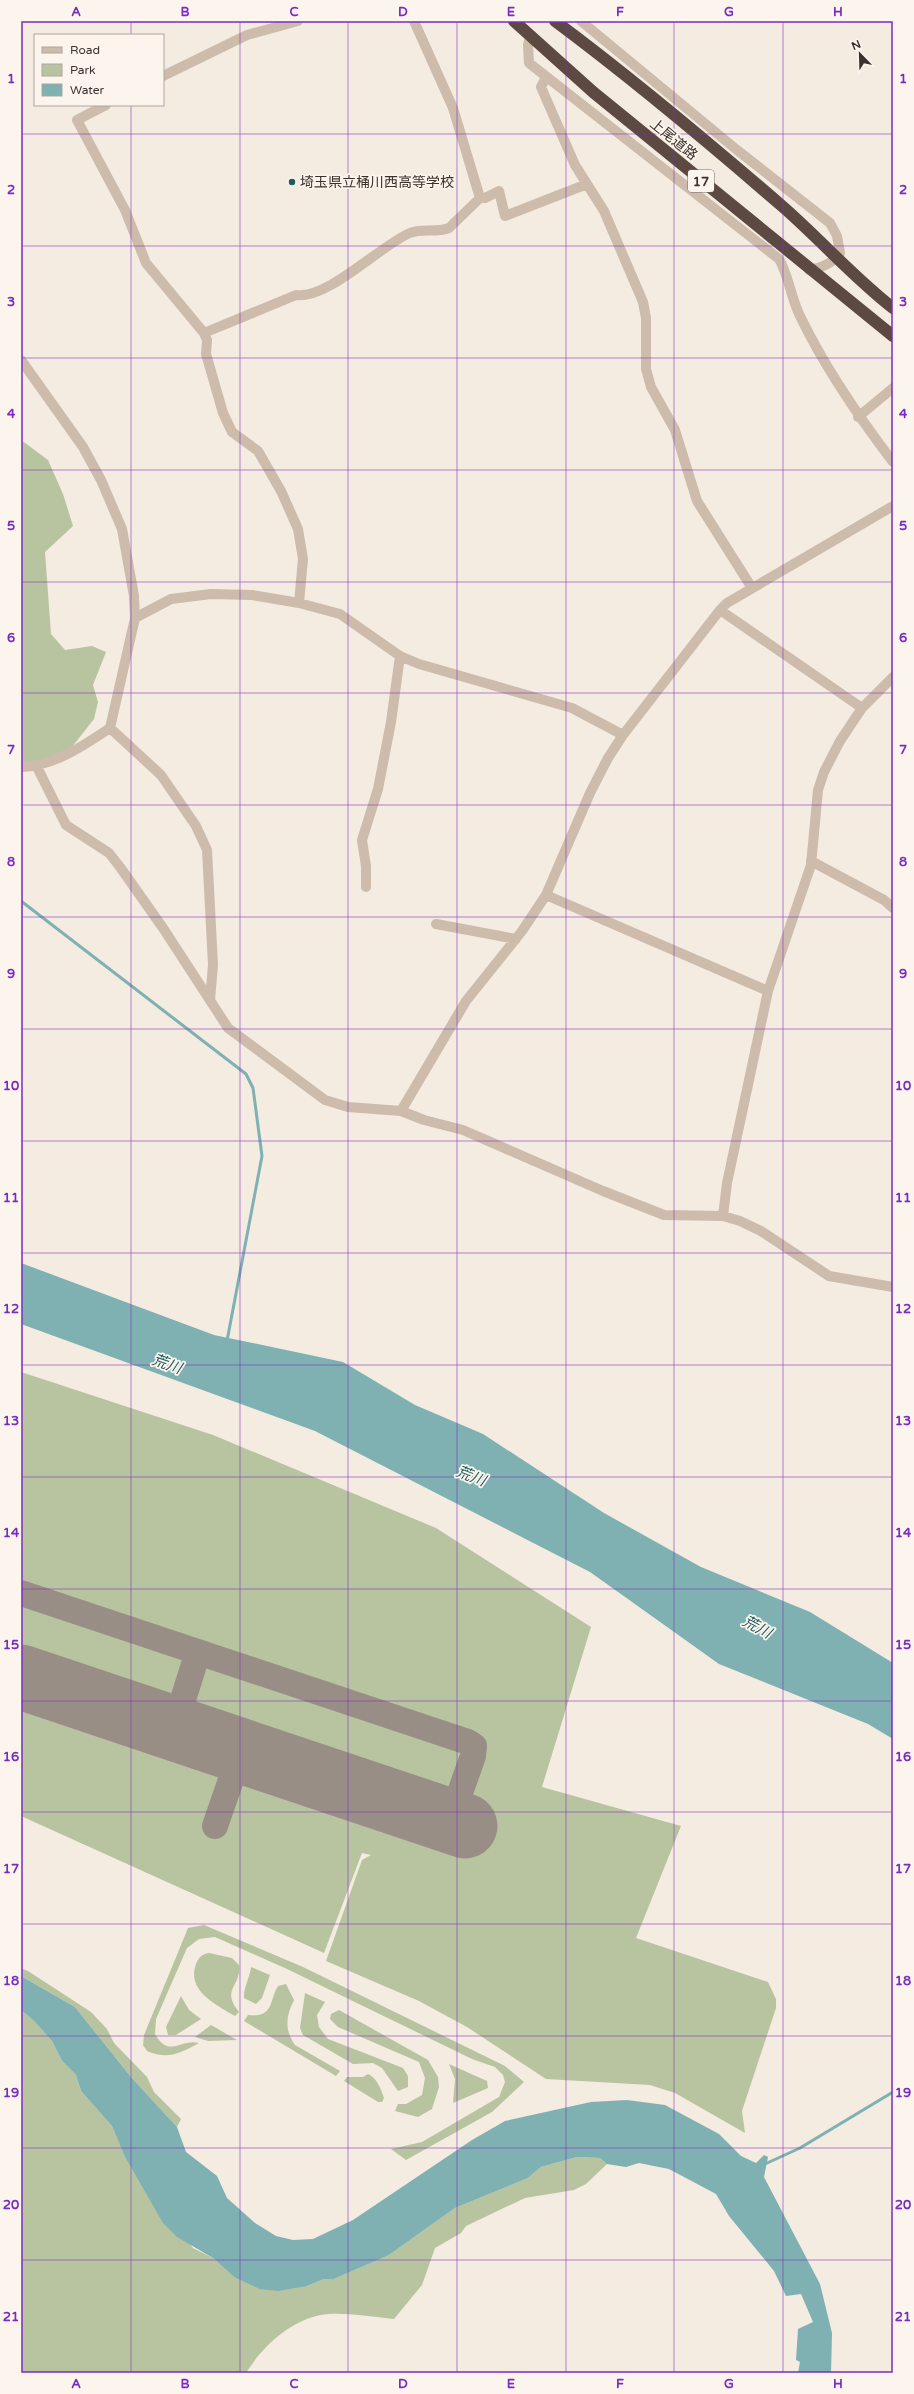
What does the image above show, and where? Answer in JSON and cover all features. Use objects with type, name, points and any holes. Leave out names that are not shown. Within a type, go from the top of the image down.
[{"type":"highway","name":"上尾道路","points":[[514,21],[599,97],[893,336]]},
{"type":"highway","name":"上尾道路","points":[[555,21],[612,64],[711,145],[783,207],[836,258],[893,308]]},
{"type":"street","points":[[164,76],[247,35],[298,21]]},
{"type":"street","points":[[414,21],[453,108],[480,198]]},
{"type":"street","points":[[581,21],[725,140],[830,223],[837,236],[840,252],[836,258],[819,268],[810,270]]},
{"type":"street","points":[[530,36],[528,45],[529,63],[596,114],[774,256],[784,268],[789,288],[799,315],[828,369],[858,417],[893,462]]},
{"type":"street","points":[[546,77],[541,87],[575,165],[604,211],[643,302],[646,318],[646,369],[651,387],[675,430],[697,501],[752,588]]},
{"type":"street","points":[[104,106],[77,120],[125,210],[146,263],[204,333],[207,340],[206,354],[223,413],[232,432],[258,451],[281,491],[298,529],[303,559],[299,603]]},
{"type":"street","points":[[204,333],[296,296],[306,297],[315,293],[353,271],[411,232],[442,230],[449,228],[480,198],[485,198],[499,191],[506,216],[587,184]]},
{"type":"street","points":[[21,360],[83,447],[102,480],[122,529],[134,596],[135,618],[110,728],[60,758],[37,767],[21,767]]},
{"type":"street","points":[[858,417],[893,388]]},
{"type":"street","points":[[402,1111],[466,1001],[516,939],[546,895],[590,793],[623,735],[720,610],[727,603],[893,506]]},
{"type":"street","points":[[135,618],[171,599],[211,594],[252,595],[299,603],[340,614],[400,656],[419,664],[572,708],[623,735]]},
{"type":"street","points":[[720,610],[862,708]]},
{"type":"street","points":[[366,887],[366,866],[362,840],[378,790],[391,722],[400,656]]},
{"type":"street","points":[[723,1216],[727,1183],[768,991],[811,861],[818,790],[824,772],[840,741],[862,708],[893,678]]},
{"type":"street","points":[[110,728],[161,775],[196,826],[207,850],[213,965],[210,1000]]},
{"type":"street","points":[[37,767],[66,825],[108,853],[163,928],[228,1028],[325,1100],[348,1107],[402,1111],[424,1120],[463,1130],[603,1191],[664,1215],[723,1216],[740,1221],[761,1232],[829,1276],[893,1287]]},
{"type":"street","points":[[811,861],[884,900],[893,908]]},
{"type":"street","points":[[546,895],[768,991]]},
{"type":"street","points":[[436,924],[516,939]]},
{"type":"green space","points":[[21,440],[48,460],[63,494],[73,526],[45,552],[51,634],[65,650],[92,646],[106,652],[93,685],[98,702],[94,719],[65,756],[21,767]]},
{"type":"green space","points":[[21,1372],[213,1435],[436,1528],[591,1627],[542,1787],[681,1826],[636,1938],[768,1982],[776,1999],[776,2008],[742,2111],[745,2133],[675,2093],[650,2085],[546,2079],[467,2027],[419,2001],[326,1961],[362,1860],[371,1855],[362,1853],[324,1953],[21,1816],[21,1695],[463,1842],[475,1812],[463,1808],[486,1741],[21,1584]]},
{"type":"green space","points":[[21,1602],[187,1656],[171,1708],[21,1659]]},
{"type":"green space","points":[[203,1662],[465,1750],[447,1802],[187,1714]]},
{"type":"green space","points":[[204,1925],[303,1967],[505,2066],[524,2082],[492,2112],[406,2160],[391,2149],[422,2142],[499,2097],[505,2082],[503,2075],[495,2067],[472,2059],[287,1969],[215,1937],[199,1939],[187,1948],[156,2019],[155,2034],[165,2045],[170,2047],[193,2042],[199,2043],[186,2050],[168,2055],[155,2054],[147,2051],[143,2045],[144,2035],[188,1928]]},
{"type":"green space","points":[[209,1953],[232,1958],[239,1965],[238,1978],[231,1993],[231,1998],[239,2012],[235,2016],[212,2002],[199,1989],[195,1982],[194,1974],[196,1964],[204,1954]]},
{"type":"green space","points":[[251,1967],[270,1975],[262,1998],[256,2004],[244,1998]]},
{"type":"green space","points":[[21,1968],[91,2012],[107,2029],[114,2043],[147,2077],[154,2092],[181,2119],[177,2127],[131,2077],[75,2007],[21,1976]]},
{"type":"green space","points":[[286,1984],[294,2000],[287,2022],[291,2039],[295,2045],[340,2071],[336,2076],[244,2021],[248,2015],[262,2014],[267,2011],[278,1986]]},
{"type":"green space","points":[[305,1993],[325,2002],[317,2015],[319,2027],[328,2039],[403,2068],[408,2076],[408,2087],[398,2091],[382,2068],[373,2063],[353,2064],[303,2035],[300,2028]]},
{"type":"green space","points":[[181,1996],[189,2010],[201,2019],[176,2035],[168,2035],[166,2027]]},
{"type":"green space","points":[[21,2010],[34,2021],[52,2041],[62,2061],[76,2075],[81,2091],[112,2126],[124,2155],[193,2248],[213,2258],[234,2277],[307,2286],[324,2279],[334,2279],[389,2255],[455,2208],[528,2178],[541,2167],[577,2157],[600,2158],[607,2164],[586,2184],[574,2190],[525,2198],[466,2226],[461,2233],[435,2248],[422,2285],[394,2319],[329,2314],[304,2320],[281,2334],[261,2352],[246,2373],[21,2373]]},
{"type":"green space","points":[[339,2010],[428,2060],[438,2077],[439,2087],[432,2109],[418,2117],[395,2111],[398,2104],[406,2104],[422,2095],[425,2078],[419,2062],[338,2027],[330,2019],[331,2014]]},
{"type":"green space","points":[[211,2025],[237,2040],[208,2041],[195,2037]]},
{"type":"green space","points":[[449,2064],[487,2081],[488,2088],[453,2103],[455,2079]]},
{"type":"green space","points":[[368,2074],[374,2078],[380,2088],[384,2098],[382,2102],[378,2102],[344,2081],[347,2077],[363,2077]]},
{"type":"water","name":"荒川","points":[[21,1263],[214,1335],[343,1362],[415,1405],[483,1434],[604,1513],[701,1567],[810,1612],[893,1663],[893,1739],[868,1724],[719,1664],[590,1572],[315,1431],[21,1324]]},
{"type":"water","points":[[21,1976],[75,2007],[131,2077],[177,2127],[186,2152],[217,2176],[227,2198],[255,2223],[276,2236],[293,2240],[313,2239],[353,2220],[472,2140],[505,2121],[591,2102],[627,2100],[665,2105],[719,2134],[741,2156],[756,2163],[764,2155],[768,2157],[764,2177],[820,2284],[832,2333],[831,2373],[798,2373],[800,2362],[796,2360],[798,2329],[813,2322],[801,2294],[786,2296],[774,2271],[729,2216],[716,2194],[669,2169],[639,2163],[626,2167],[607,2164],[600,2158],[577,2157],[541,2167],[528,2178],[455,2208],[389,2255],[334,2279],[324,2279],[307,2286],[278,2291],[260,2289],[234,2277],[213,2258],[177,2237],[163,2223],[124,2155],[112,2126],[81,2091],[76,2075],[62,2061],[52,2041],[34,2021],[21,2010]]},
{"type":"waterway","points":[[21,901],[246,1074],[253,1088],[262,1156],[227,1341]]},
{"type":"waterway","points":[[765,2164],[800,2148],[893,2092]]},
{"type":"taxiway","points":[[21,1593],[468,1742],[474,1746],[473,1756],[450,1821]]},
{"type":"taxiway","points":[[174,1728],[198,1652]]},
{"type":"taxiway","points":[[215,1826],[241,1751]]},
{"type":"runway","points":[[21,1677],[465,1826]]},
{"type":"place","name":"埼玉県立桶川西高等学校","points":[[292,182]]}]
